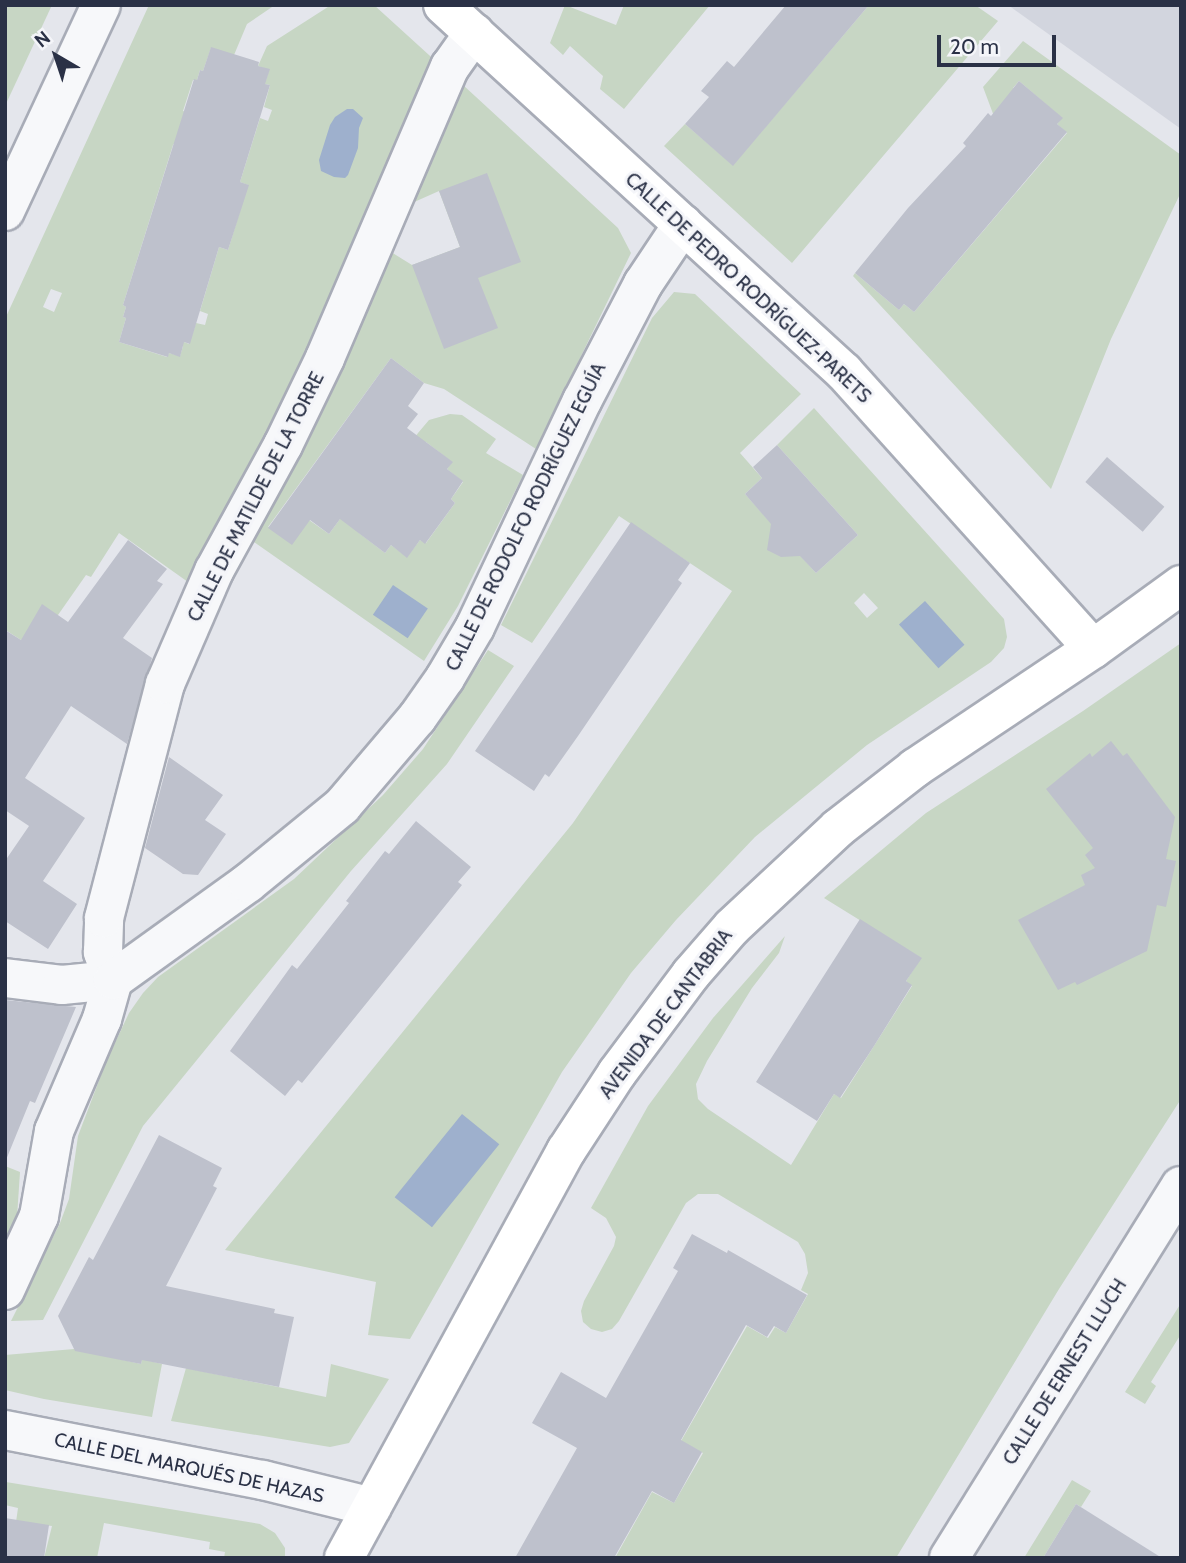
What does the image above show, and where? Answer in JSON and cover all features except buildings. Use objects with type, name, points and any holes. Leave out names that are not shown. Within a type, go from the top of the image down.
[{"type":"main road","name":"CALLE DE PEDRO RODRÍGUEZ-PARETS","points":[[443,5],[844,372],[1093,649]]},
{"type":"main road","name":"AVENIDA DE CANTABRIA","points":[[344,1558],[566,1151],[617,1073],[691,974],[760,899],[838,828],[915,768],[1093,649],[1181,584]]},
{"type":"street","points":[[5,211],[101,5]]},
{"type":"street","name":"CALLE DE MATILDE DE LA TORRE","points":[[113,980],[103,952],[104,918],[165,684],[214,572],[283,445],[325,358],[450,67],[474,33]]},
{"type":"street","name":"CALLE DE RODOLFO RODRÍGUEZ EGUÍA","points":[[113,980],[248,883],[342,806],[417,718],[475,627],[582,401],[643,284],[683,224]]},
{"type":"street","points":[[5,978],[62,985],[113,980],[102,1018],[54,1131],[39,1216],[5,1290]]},
{"type":"street","name":"CALLE DE ERNEST LLUCH","points":[[949,1558],[1181,1186]]},
{"type":"street","name":"CALLE DEL MARQUÉS DE HAZAS","points":[[5,1430],[263,1480],[372,1507]]},
{"type":"shaded area","points":[[1008,5],[1181,5],[1181,129]]},
{"type":"green space","points":[[5,5],[52,5],[5,106]]},
{"type":"green space","points":[[149,5],[275,5],[247,24],[234,55],[211,48],[203,71],[200,70],[197,80],[193,80],[183,111],[195,115],[173,145],[123,305],[126,307],[123,317],[126,318],[119,342],[167,357],[169,353],[180,356],[183,346],[178,344],[179,340],[189,344],[196,323],[205,325],[208,314],[200,311],[219,247],[228,250],[248,185],[240,182],[260,118],[268,121],[272,110],[264,107],[270,85],[260,83],[261,79],[266,80],[269,70],[258,66],[267,46],[331,5],[374,5],[440,65],[327,320],[195,587],[119,533],[91,577],[86,575],[58,615],[21,640],[7,631],[5,634],[5,319]],"holes":[[[51,289],[62,293],[54,312],[43,307]]]},
{"type":"green space","points":[[565,5],[616,25],[624,5],[710,5],[624,109],[600,89],[603,76],[570,46],[563,55],[550,43]]},
{"type":"green space","points":[[869,5],[975,5],[998,21],[792,263],[664,146],[685,124],[733,165]]},
{"type":"green space","points":[[1023,41],[1181,155],[1181,192],[1111,339],[1051,489],[853,276],[855,273],[899,310],[904,304],[914,312],[1067,133],[1057,124],[1062,118],[1019,81],[1013,88],[1018,92],[995,119],[983,87]]},
{"type":"green space","points":[[463,85],[618,228],[631,253],[536,449],[444,389],[424,383],[391,358],[268,527],[309,520],[329,534],[345,512],[359,533],[385,553],[391,545],[407,557],[420,540],[426,543],[455,503],[451,499],[463,482],[447,469],[452,462],[426,442],[411,443],[418,433],[429,420],[450,414],[462,415],[496,439],[486,453],[523,475],[458,606],[424,661],[244,535],[383,247],[412,265],[460,247],[439,191],[412,203]]},
{"type":"green space","points":[[674,292],[695,294],[801,394],[740,453],[762,478],[745,494],[816,573],[858,535],[777,445],[814,408],[1004,619],[1007,637],[1004,648],[991,662],[867,745],[755,837],[676,920],[631,973],[562,1072],[410,1339],[368,1335],[376,1282],[225,1250],[573,823],[732,591],[619,516],[532,643],[501,625],[652,318]],"holes":[[[864,593],[878,608],[867,618],[854,603]]]},
{"type":"green space","points":[[1181,643],[1181,1099],[1059,1289],[896,1558],[615,1558],[652,1492],[674,1503],[703,1453],[681,1441],[747,1326],[768,1338],[775,1327],[786,1333],[808,1294],[801,1290],[808,1273],[805,1254],[798,1242],[718,1194],[698,1194],[686,1203],[612,1329],[602,1332],[591,1329],[583,1322],[581,1311],[584,1301],[614,1246],[616,1237],[606,1218],[591,1208],[648,1106],[713,1018],[785,936],[779,953],[752,988],[696,1084],[698,1099],[708,1109],[791,1165],[834,1094],[841,1098],[912,986],[906,981],[921,958],[824,898],[926,813],[1083,711]]},
{"type":"green space","points":[[488,650],[514,666],[447,764],[351,871],[143,1126],[43,1320],[11,1321],[60,1223],[69,1199],[78,1136],[106,1062],[129,1013],[143,993],[158,977],[294,879],[383,795],[423,749]]},
{"type":"green space","points":[[5,1166],[20,1172],[17,1217],[5,1253]]},
{"type":"green space","points":[[1181,1303],[1181,1334],[1151,1382],[1156,1386],[1145,1404],[1125,1392]]},
{"type":"green space","points":[[74,1349],[141,1364],[142,1359],[162,1364],[152,1417],[5,1390],[5,1355]]},
{"type":"green space","points":[[331,1364],[389,1379],[349,1443],[330,1447],[171,1421],[186,1368],[326,1397]]},
{"type":"green space","points":[[1072,1480],[1091,1491],[1081,1507],[1076,1504],[1043,1558],[1024,1558]]},
{"type":"green space","points":[[6,1482],[260,1524],[275,1533],[285,1548],[285,1558],[224,1558],[225,1552],[209,1549],[210,1542],[104,1523],[97,1558],[44,1558],[52,1526],[16,1522],[18,1508],[5,1505]]},
{"type":"water","points":[[347,109],[353,109],[363,118],[359,128],[358,148],[348,175],[345,178],[334,177],[321,171],[319,160],[330,125],[335,117]]},
{"type":"water","points":[[393,585],[428,608],[408,638],[373,615]]},
{"type":"water","points":[[925,601],[964,645],[938,668],[899,624]]},
{"type":"water","points":[[462,1114],[499,1144],[432,1227],[395,1197]]}]
